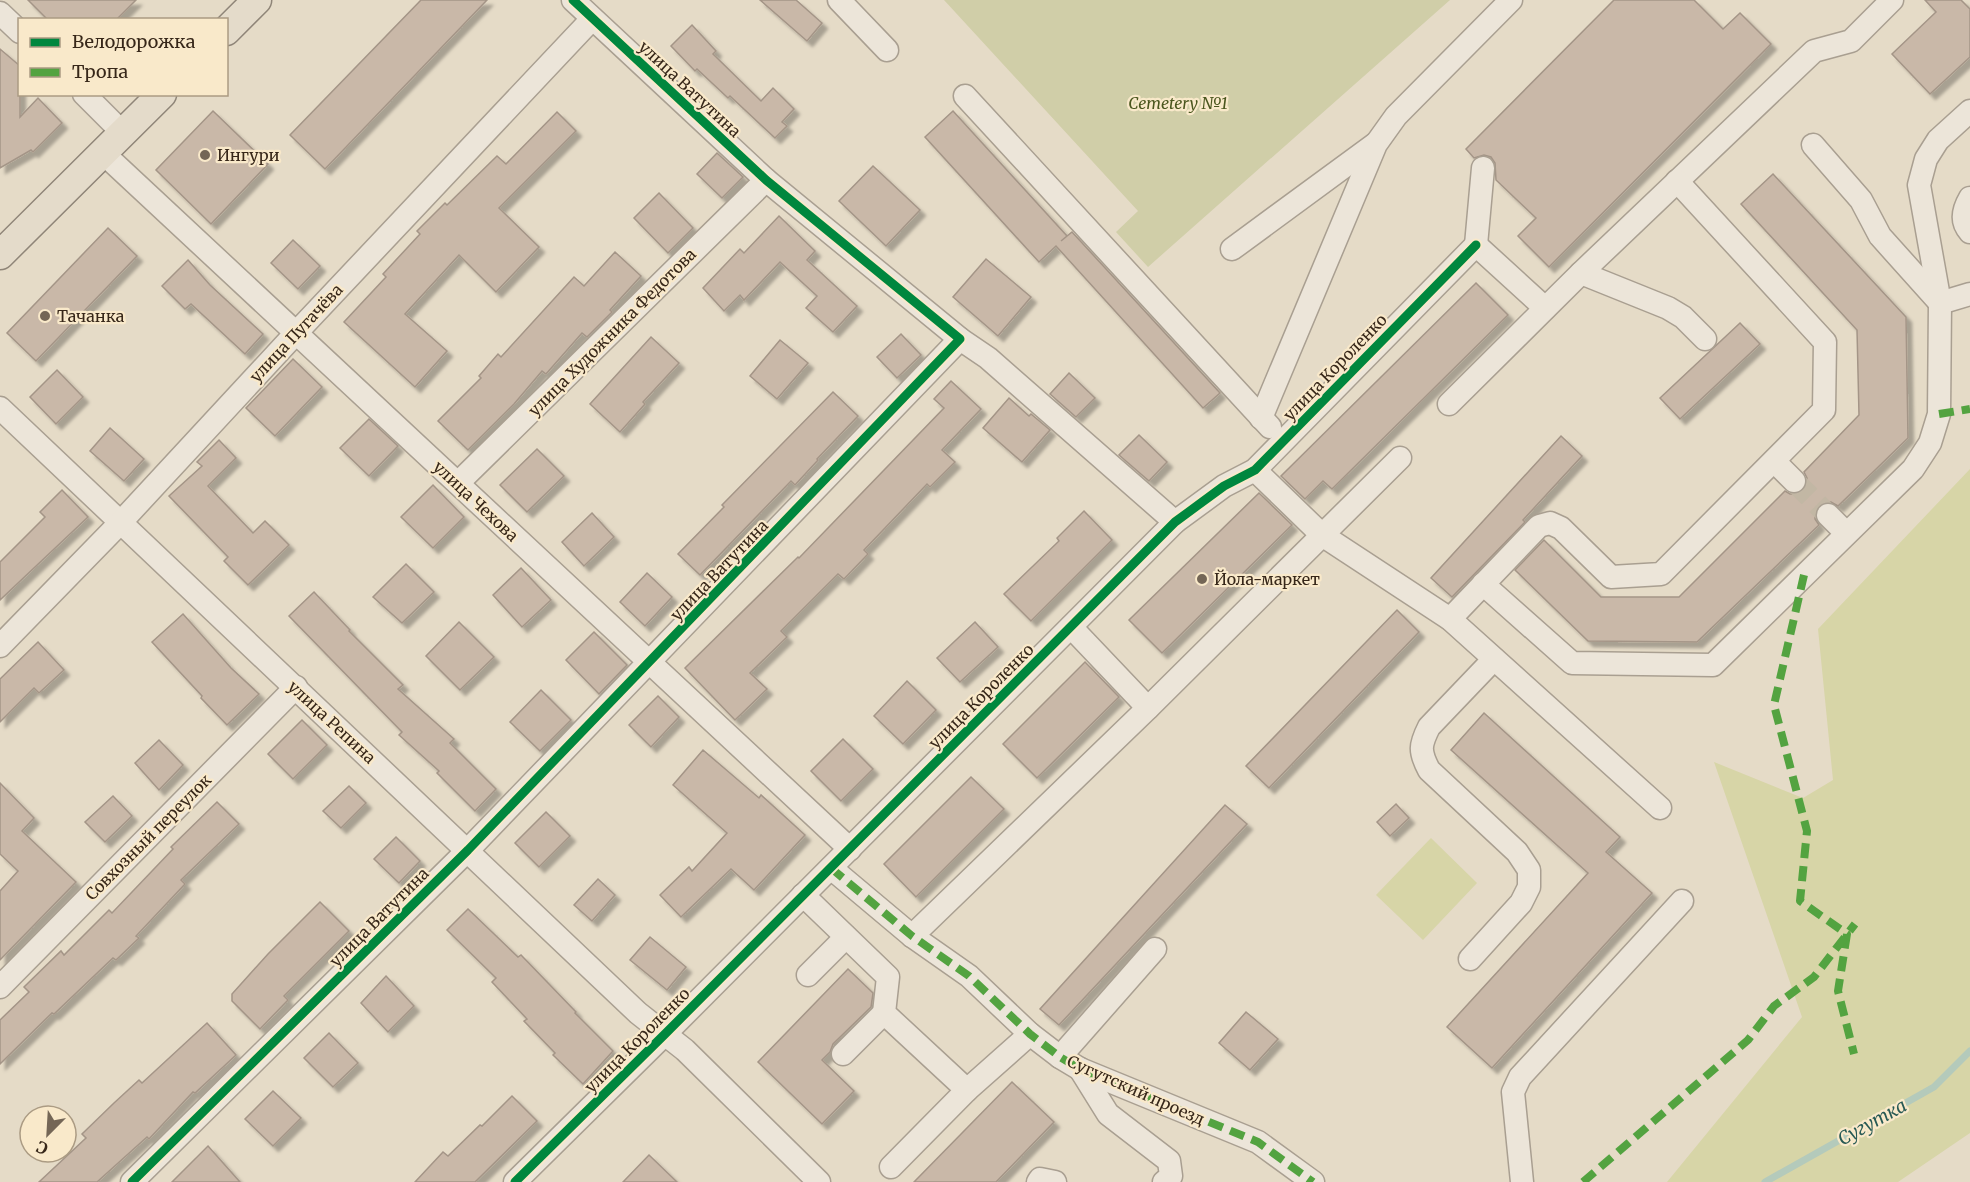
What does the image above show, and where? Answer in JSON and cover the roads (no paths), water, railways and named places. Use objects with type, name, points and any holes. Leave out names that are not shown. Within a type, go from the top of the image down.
[{"type":"main road","points":[[228,28],[257,0]]},
{"type":"main road","points":[[0,255],[160,96]]},
{"type":"street","name":"улица Ватутина","points":[[132,1182],[468,850],[960,339],[766,180],[573,0]]},
{"type":"street","points":[[840,0],[887,50]]},
{"type":"street","points":[[1262,418],[1376,144],[1396,116],[1512,0]]},
{"type":"street","points":[[1449,404],[1677,180],[1814,51],[1851,41],[1892,0]]},
{"type":"street","points":[[0,13],[18,30]]},
{"type":"street","name":"улица Пугачёва","points":[[0,646],[121,522],[592,19]]},
{"type":"street","points":[[86,96],[123,133]]},
{"type":"street","points":[[965,96],[1283,442]]},
{"type":"street","points":[[1483,584],[1572,663],[1713,665],[1913,469],[1930,443],[1939,414],[1940,303],[1919,185],[1926,159],[1938,140],[1970,111]]},
{"type":"street","points":[[1232,249],[1376,144]]},
{"type":"street","points":[[1813,145],[1861,200],[1880,236],[1940,303]]},
{"type":"street","name":"улица Чехова","points":[[103,153],[850,849]]},
{"type":"street","points":[[1483,168],[1476,244],[1545,308]]},
{"type":"street","name":"улица Художника Федотова","points":[[458,483],[766,180]]},
{"type":"street","points":[[1450,619],[1539,526],[1550,523],[1561,528],[1611,577],[1661,574],[1824,410],[1825,342],[1677,180]]},
{"type":"street","points":[[1970,198],[1963,209],[1964,226],[1970,232]]},
{"type":"street","name":"улица Короленко","points":[[515,1182],[1175,522],[1224,486],[1255,470],[1476,244]]},
{"type":"street","points":[[1581,273],[1668,308],[1683,317],[1705,339]]},
{"type":"street","points":[[1940,303],[1970,294]]},
{"type":"street","points":[[960,339],[988,358],[1175,522]]},
{"type":"street","name":"улица Репина","points":[[0,408],[638,1013],[686,1050],[819,1182]]},
{"type":"street","points":[[912,936],[1148,708],[1400,458]]},
{"type":"street","points":[[1774,461],[1794,481]]},
{"type":"street","points":[[1255,470],[1322,535],[1450,619],[1660,808]]},
{"type":"street","points":[[1828,515],[1846,533]]},
{"type":"street","points":[[1071,627],[1148,708]]},
{"type":"street","points":[[1470,959],[1521,903],[1529,887],[1529,870],[1517,852],[1429,770],[1422,756],[1422,741],[1429,727],[1494,659]]},
{"type":"street","name":"Совхозный переулок","points":[[0,987],[296,687]]},
{"type":"street","name":"Сугутский проезд","points":[[831,868],[912,936],[969,976],[1030,1034],[1060,1057],[1080,1069],[1258,1142],[1313,1182]]},
{"type":"street","points":[[803,895],[888,977],[884,1013],[843,1054]]},
{"type":"street","points":[[1522,1182],[1513,1092],[1520,1077],[1682,901]]},
{"type":"street","points":[[808,975],[846,937]]},
{"type":"street","points":[[1060,1057],[1155,949]]},
{"type":"street","points":[[884,1013],[967,1090]]},
{"type":"street","points":[[891,1167],[967,1090],[1030,1034]]},
{"type":"street","points":[[1080,1069],[1108,1114],[1169,1161],[1171,1176],[1164,1182]]},
{"type":"street","points":[[1038,1182],[1040,1179],[1055,1182]]},
{"type":"waterway","name":"Сугутка","points":[[1765,1182],[1934,1087],[1970,1051]]},
{"type":"tunnel","points":[[1794,481],[1828,515]]},
{"type":"place","name":"Ингури","points":[[205,155]]},
{"type":"place","name":"Тачанка","points":[[45,316]]},
{"type":"place","name":"Йола-маркет","points":[[1202,579]]},
{"type":"park label","name":"Cemetery №1","points":[[1178,103]]}]
